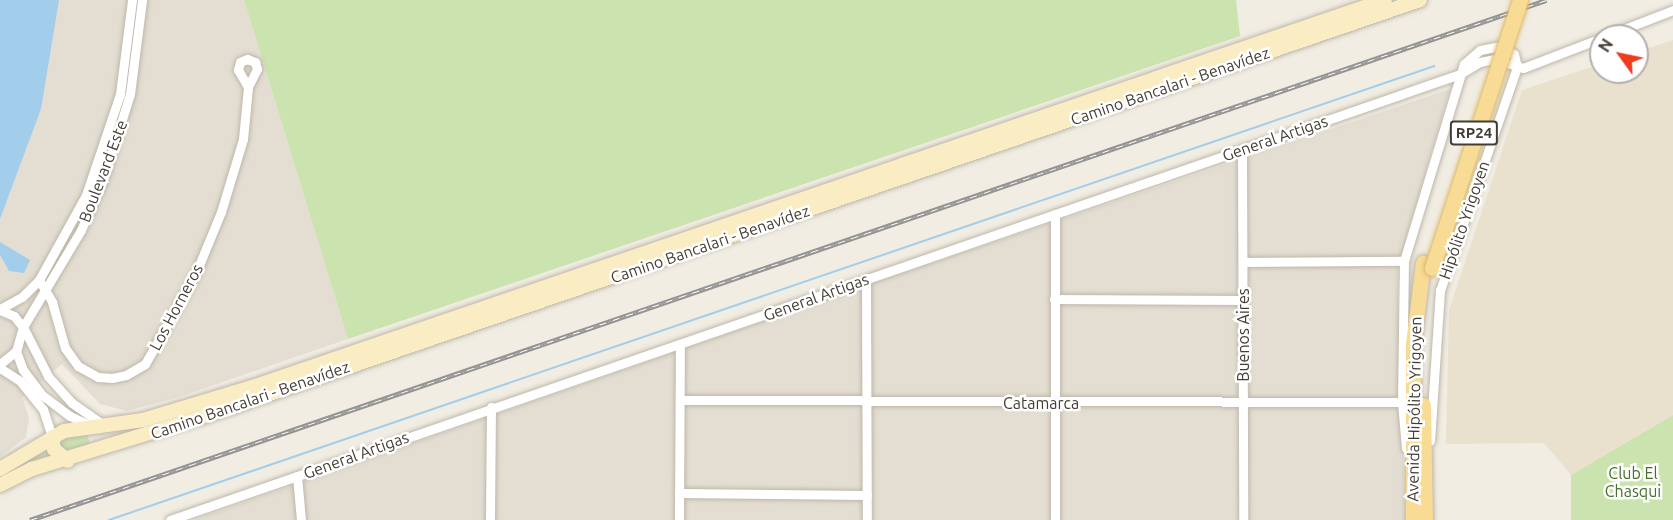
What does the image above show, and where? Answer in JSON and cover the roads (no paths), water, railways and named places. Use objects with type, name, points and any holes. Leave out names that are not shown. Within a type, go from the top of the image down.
[{"type":"main road","name":"Camino Bancalari - Benavídez","points":[[0,469],[52,437],[97,425],[143,420],[252,387],[1385,0]]},
{"type":"main road","name":"Camino Bancalari - Benavídez","points":[[0,485],[33,469],[92,453],[1420,0]]},
{"type":"main road","name":"RP24","points":[[1427,265],[1510,0]]},
{"type":"main road","name":"RP24","points":[[1427,265],[1520,0]]},
{"type":"main road","name":"Avenida Hipólito Yrigoyen","points":[[1419,516],[1422,329],[1427,265]]},
{"type":"main road","points":[[92,453],[98,442],[97,425]]},
{"type":"main road","points":[[52,437],[54,449],[68,461]]},
{"type":"street","name":"Boulevard Este","points":[[105,161],[120,94],[132,0]]},
{"type":"street","name":"Boulevard Este","points":[[16,351],[22,327],[42,284],[105,161],[130,94],[142,0]]},
{"type":"street","points":[[1637,24],[1673,10]]},
{"type":"street","points":[[130,26],[140,27]]},
{"type":"street","points":[[1419,516],[1402,402],[1404,261],[1460,74],[1468,58],[1491,46],[1509,50],[1517,67],[1589,42]]},
{"type":"street","name":"General Artigas","points":[[170,520],[490,407],[680,346],[866,279],[1460,74],[1494,59],[1517,67]]},
{"type":"street","name":"Hipólito Yrigoyen","points":[[1419,516],[1440,290],[1517,67]]},
{"type":"street","name":"Los Horneros","points":[[42,284],[65,348],[78,366],[98,377],[112,378],[126,375],[145,364],[195,275],[221,212],[243,139],[248,87]]},
{"type":"street","name":"Buenos Aires","points":[[1242,149],[1243,520]]},
{"type":"street","points":[[1055,214],[1055,520]]},
{"type":"street","points":[[1243,262],[1404,261]]},
{"type":"street","points":[[866,279],[867,520]]},
{"type":"street","name":"Boulevard Este","points":[[0,310],[42,284]]},
{"type":"street","points":[[1054,299],[1243,300]]},
{"type":"street","points":[[0,310],[14,316],[22,327],[32,352],[54,383],[97,425]]},
{"type":"street","points":[[679,520],[680,346]]},
{"type":"street","points":[[52,437],[43,409],[20,381],[0,366],[16,351],[23,370],[42,395],[60,410],[97,425]]},
{"type":"street","name":"Catamarca","points":[[681,400],[867,403],[1402,402]]},
{"type":"street","points":[[490,407],[490,520]]},
{"type":"street","points":[[297,476],[301,520]]},
{"type":"street","points":[[679,493],[867,495]]},
{"type":"water","points":[[0,0],[59,0],[41,109],[0,219]]},
{"type":"water","points":[[0,242],[30,260],[24,273],[9,271],[0,255]]},
{"type":"waterway","points":[[109,520],[1434,66]]},
{"type":"railway","points":[[30,520],[1546,0]]},
{"type":"park label","name":"Club El Chasqui","points":[[1633,482]]}]
